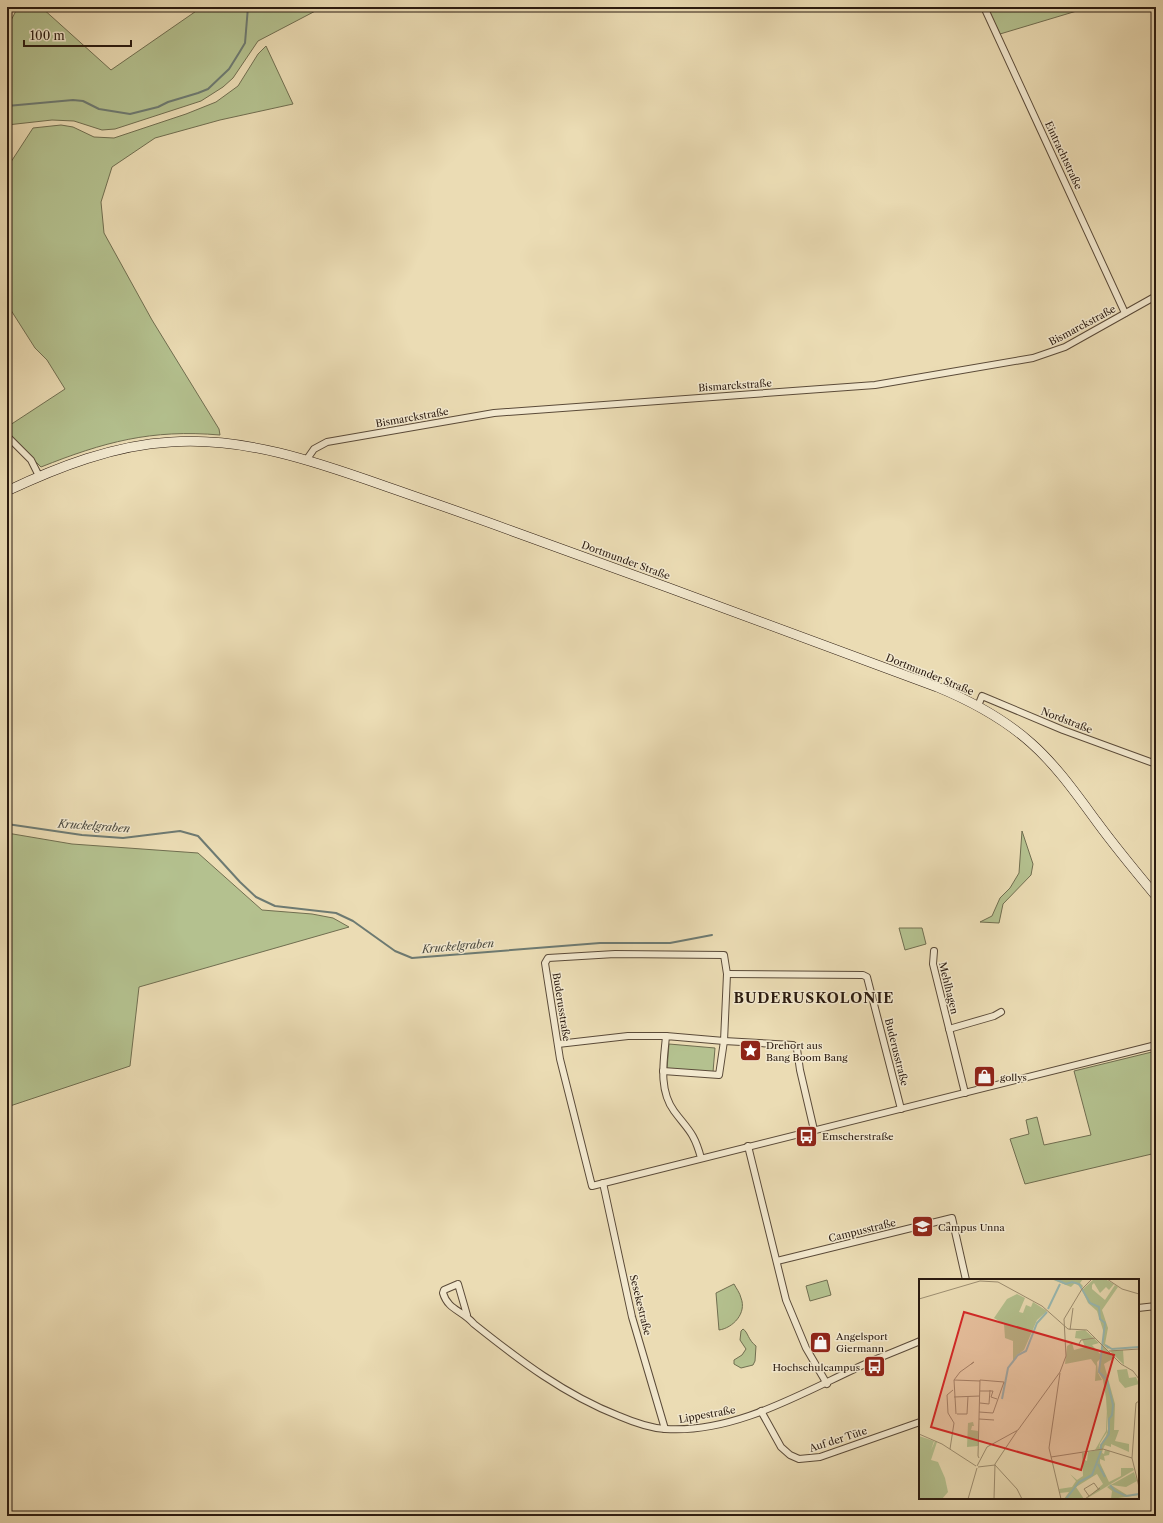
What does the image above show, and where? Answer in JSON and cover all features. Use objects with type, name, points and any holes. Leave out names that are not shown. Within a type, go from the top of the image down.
[{"type":"main road","points":[[7,11],[9,7]]},
{"type":"main road","name":"Dortmunder Straße","points":[[7,491],[39,476],[110,452],[171,442],[210,442],[252,447],[307,459],[457,511],[937,687],[978,706],[1010,726],[1032,743],[1056,769],[1124,859],[1156,896]]},
{"type":"street","name":"Eintrachtstraße","points":[[984,7],[1125,313]]},
{"type":"street","name":"Bismarckstraße","points":[[307,459],[314,449],[327,442],[494,413],[875,386],[1033,358],[1065,347],[1156,296]]},
{"type":"street","points":[[7,436],[31,460],[39,476]]},
{"type":"street","name":"Nordstraße","points":[[978,706],[982,696],[1048,724],[1156,764]]},
{"type":"street","name":"Mehlhagen","points":[[934,951],[933,964],[965,1093]]},
{"type":"street","name":"Buderusstraße","points":[[603,1184],[592,1186],[560,1059],[545,963],[548,958],[615,954],[724,955],[727,974],[863,975],[867,977],[901,1109]]},
{"type":"street","points":[[663,1071],[719,1075],[724,1041],[727,974]]},
{"type":"street","name":"Mehlhagen","points":[[949,1029],[994,1016],[1001,1012]]},
{"type":"street","points":[[558,1044],[628,1036],[666,1036],[796,1046],[814,1130]]},
{"type":"street","points":[[666,1036],[663,1071],[664,1083],[670,1103],[696,1140],[701,1158]]},
{"type":"street","points":[[603,1184],[748,1146],[1156,1045]]},
{"type":"street","points":[[748,1146],[786,1300],[806,1348],[827,1384]]},
{"type":"street","name":"Sesekestraße","points":[[603,1184],[632,1317],[665,1429]]},
{"type":"street","name":"Campusstraße","points":[[776,1261],[952,1218],[966,1279]]},
{"type":"street","name":"Lippestraße","points":[[467,1315],[448,1305],[443,1293],[444,1290],[458,1284],[467,1315],[474,1324],[531,1368],[570,1393],[630,1421],[665,1429],[684,1429],[710,1425],[731,1421],[761,1411],[827,1384],[872,1361],[919,1341]]},
{"type":"street","points":[[1139,1308],[1156,1306]]},
{"type":"street","name":"Auf der Tüte","points":[[761,1411],[781,1447],[790,1455],[799,1459],[820,1457],[919,1422]]},
{"type":"green space","points":[[18,7],[41,7],[111,70],[202,7],[323,7],[258,41],[233,78],[223,87],[201,101],[115,129],[102,130],[74,121],[52,120],[7,125],[7,28]]},
{"type":"green space","points":[[987,7],[1090,7],[1000,34]]},
{"type":"green space","points":[[266,46],[293,104],[220,120],[155,138],[112,167],[101,202],[104,233],[152,320],[219,429],[220,435],[172,434],[128,439],[107,444],[41,467],[7,433],[7,427],[65,389],[47,360],[35,348],[7,304],[7,168],[33,128],[61,125],[73,127],[94,137],[114,138],[186,114],[216,102],[238,86],[258,54]]},
{"type":"green space","points":[[1022,831],[1033,864],[1031,875],[1003,904],[999,923],[980,922],[992,916],[1000,898],[1010,888],[1019,873]]},
{"type":"green space","points":[[7,833],[72,844],[198,853],[262,910],[312,914],[333,918],[349,927],[139,987],[130,1066],[7,1107]]},
{"type":"green space","points":[[899,928],[922,928],[926,944],[905,950]]},
{"type":"green space","points":[[669,1044],[715,1048],[713,1072],[667,1069]]},
{"type":"green space","points":[[1156,1051],[1156,1153],[1025,1184],[1010,1139],[1029,1134],[1026,1120],[1037,1117],[1044,1145],[1091,1135],[1074,1071]]},
{"type":"green space","points":[[827,1280],[831,1295],[810,1301],[806,1286]]},
{"type":"green space","points":[[734,1284],[739,1292],[742,1309],[738,1319],[734,1323],[724,1329],[719,1330],[716,1293]]},
{"type":"green space","points":[[743,1329],[756,1346],[755,1361],[753,1365],[741,1368],[734,1364],[734,1360],[742,1355],[746,1349],[740,1340],[741,1331]]},
{"type":"waterway","points":[[7,106],[73,100],[83,101],[99,109],[130,114],[158,107],[168,102],[208,89],[229,69],[245,43],[248,7]]},
{"type":"waterway","name":"Kruckelgraben","points":[[7,824],[82,835],[123,838],[180,831],[198,836],[240,882],[256,897],[275,906],[336,913],[353,921],[395,951],[412,958],[600,943],[670,943],[712,935]]},
{"type":"place","name":"Drehort aus Bang Boom Bang","points":[[751,1051]]},
{"type":"place","name":"gollys","points":[[984,1077]]},
{"type":"place","name":"Emscherstraße","points":[[806,1136]]},
{"type":"place","name":"Campus Unna","points":[[922,1227]]},
{"type":"place","name":"Angelsport Giermann","points":[[821,1342]]},
{"type":"place","name":"Hochschulcampus","points":[[875,1367]]},
{"type":"district","name":"BUDERUSKOLONIE","points":[[814,998]]}]
